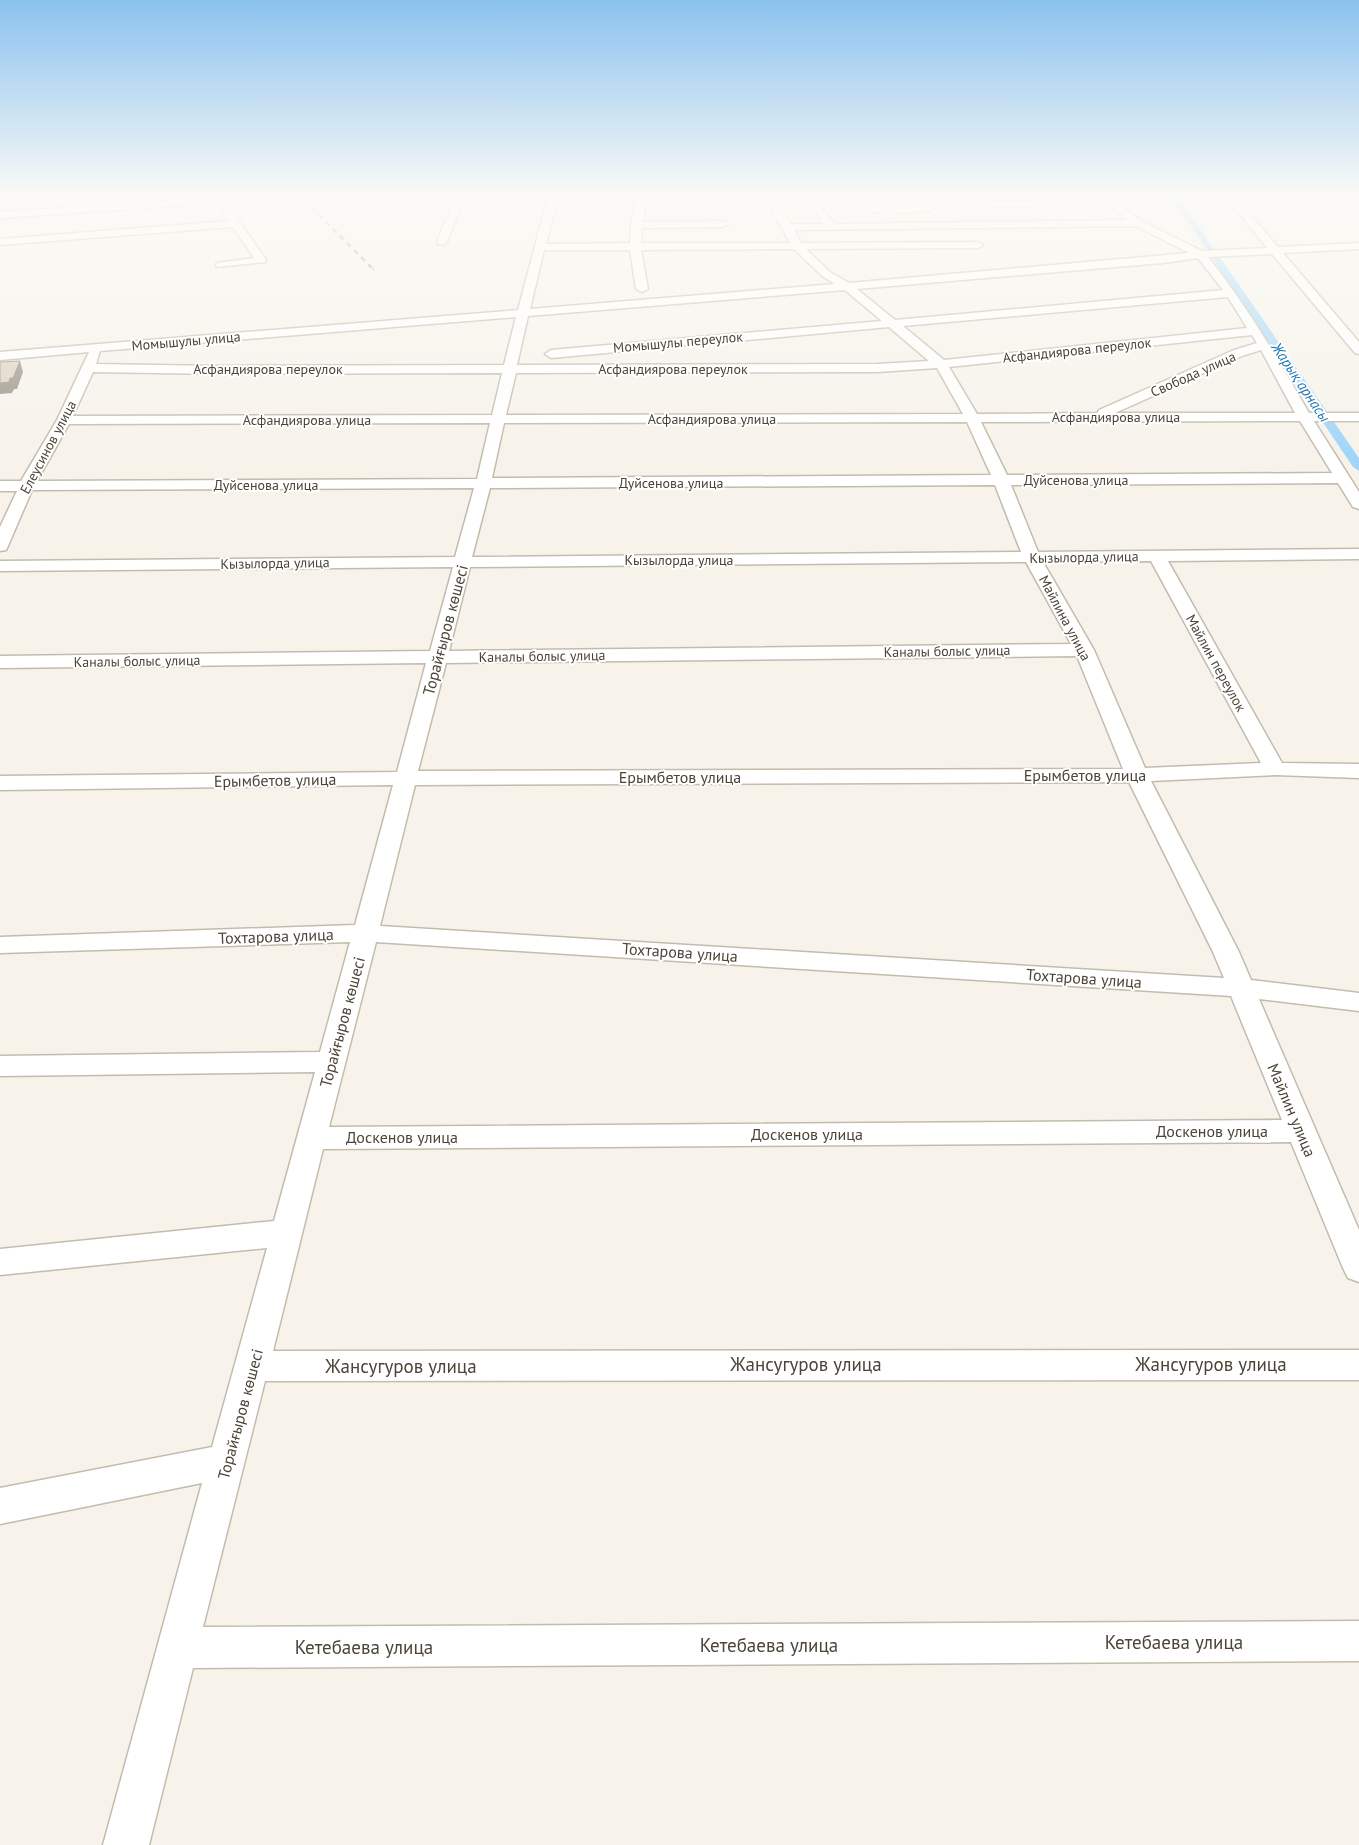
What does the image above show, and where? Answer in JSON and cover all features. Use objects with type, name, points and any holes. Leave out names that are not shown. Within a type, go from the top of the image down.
[{"type":"street","name":"Торайғыров көшесі","points":[[126,1845],[499,420],[521,359],[525,312],[532,296],[534,283]]},
{"type":"street","points":[[641,283],[642,289]]},
{"type":"street","name":"Момышулы улица","points":[[0,356],[525,312],[806,283]]},
{"type":"street","name":"Майлина улица","points":[[850,283],[891,322],[941,364],[972,417],[1001,480],[1032,558],[1084,650],[1137,775],[1226,952]]},
{"type":"street","points":[[1224,283],[1311,417],[1342,478],[1359,504]]},
{"type":"street","points":[[1304,283],[1359,350]]},
{"type":"street","name":"Момышулы переулок","points":[[521,359],[891,322],[1231,293]]},
{"type":"street","name":"Асфандиярова переулок","points":[[89,368],[237,370],[521,359],[795,369],[877,368],[941,364],[1255,331]]},
{"type":"street","name":"Свобода улица","points":[[1095,417],[1238,353],[1264,345]]},
{"type":"street","name":"Елеусинов улица","points":[[0,546],[27,485],[64,420],[98,348]]},
{"type":"street","name":"Асфандиярова улица","points":[[64,420],[1359,417]]},
{"type":"street","name":"Дуйсенова улица","points":[[0,486],[1342,478]]},
{"type":"street","name":"Кызылорда улица","points":[[0,566],[1359,554]]},
{"type":"street","name":"Майлин переулок","points":[[1157,556],[1275,769]]},
{"type":"street","name":"Каналы болыс улица","points":[[0,662],[1084,650]]},
{"type":"street","name":"Ерымбетов улица","points":[[0,783],[406,778],[1137,775],[1275,769],[1359,771]]},
{"type":"street","name":"Тохтарова улица","points":[[0,945],[366,933],[1241,988],[1359,1002]]},
{"type":"street","name":"Майлин улица","points":[[1226,952],[1359,1268]]},
{"type":"street","points":[[0,1066],[332,1062]]},
{"type":"street","name":"Доскенов улица","points":[[312,1138],[1301,1131]]},
{"type":"street","points":[[0,1262],[287,1233]]},
{"type":"street","name":"Жансугуров улица","points":[[252,1366],[1359,1365]]},
{"type":"street","points":[[0,1506],[228,1461]]},
{"type":"street","name":"Кетебаева улица","points":[[179,1648],[1359,1641]]},
{"type":"building","points":[[20,361],[13,378],[10,378],[9,382],[0,383],[0,362]]},
{"type":"waterway","name":"Жарық арнасы","points":[[1233,283],[1359,467]]}]
